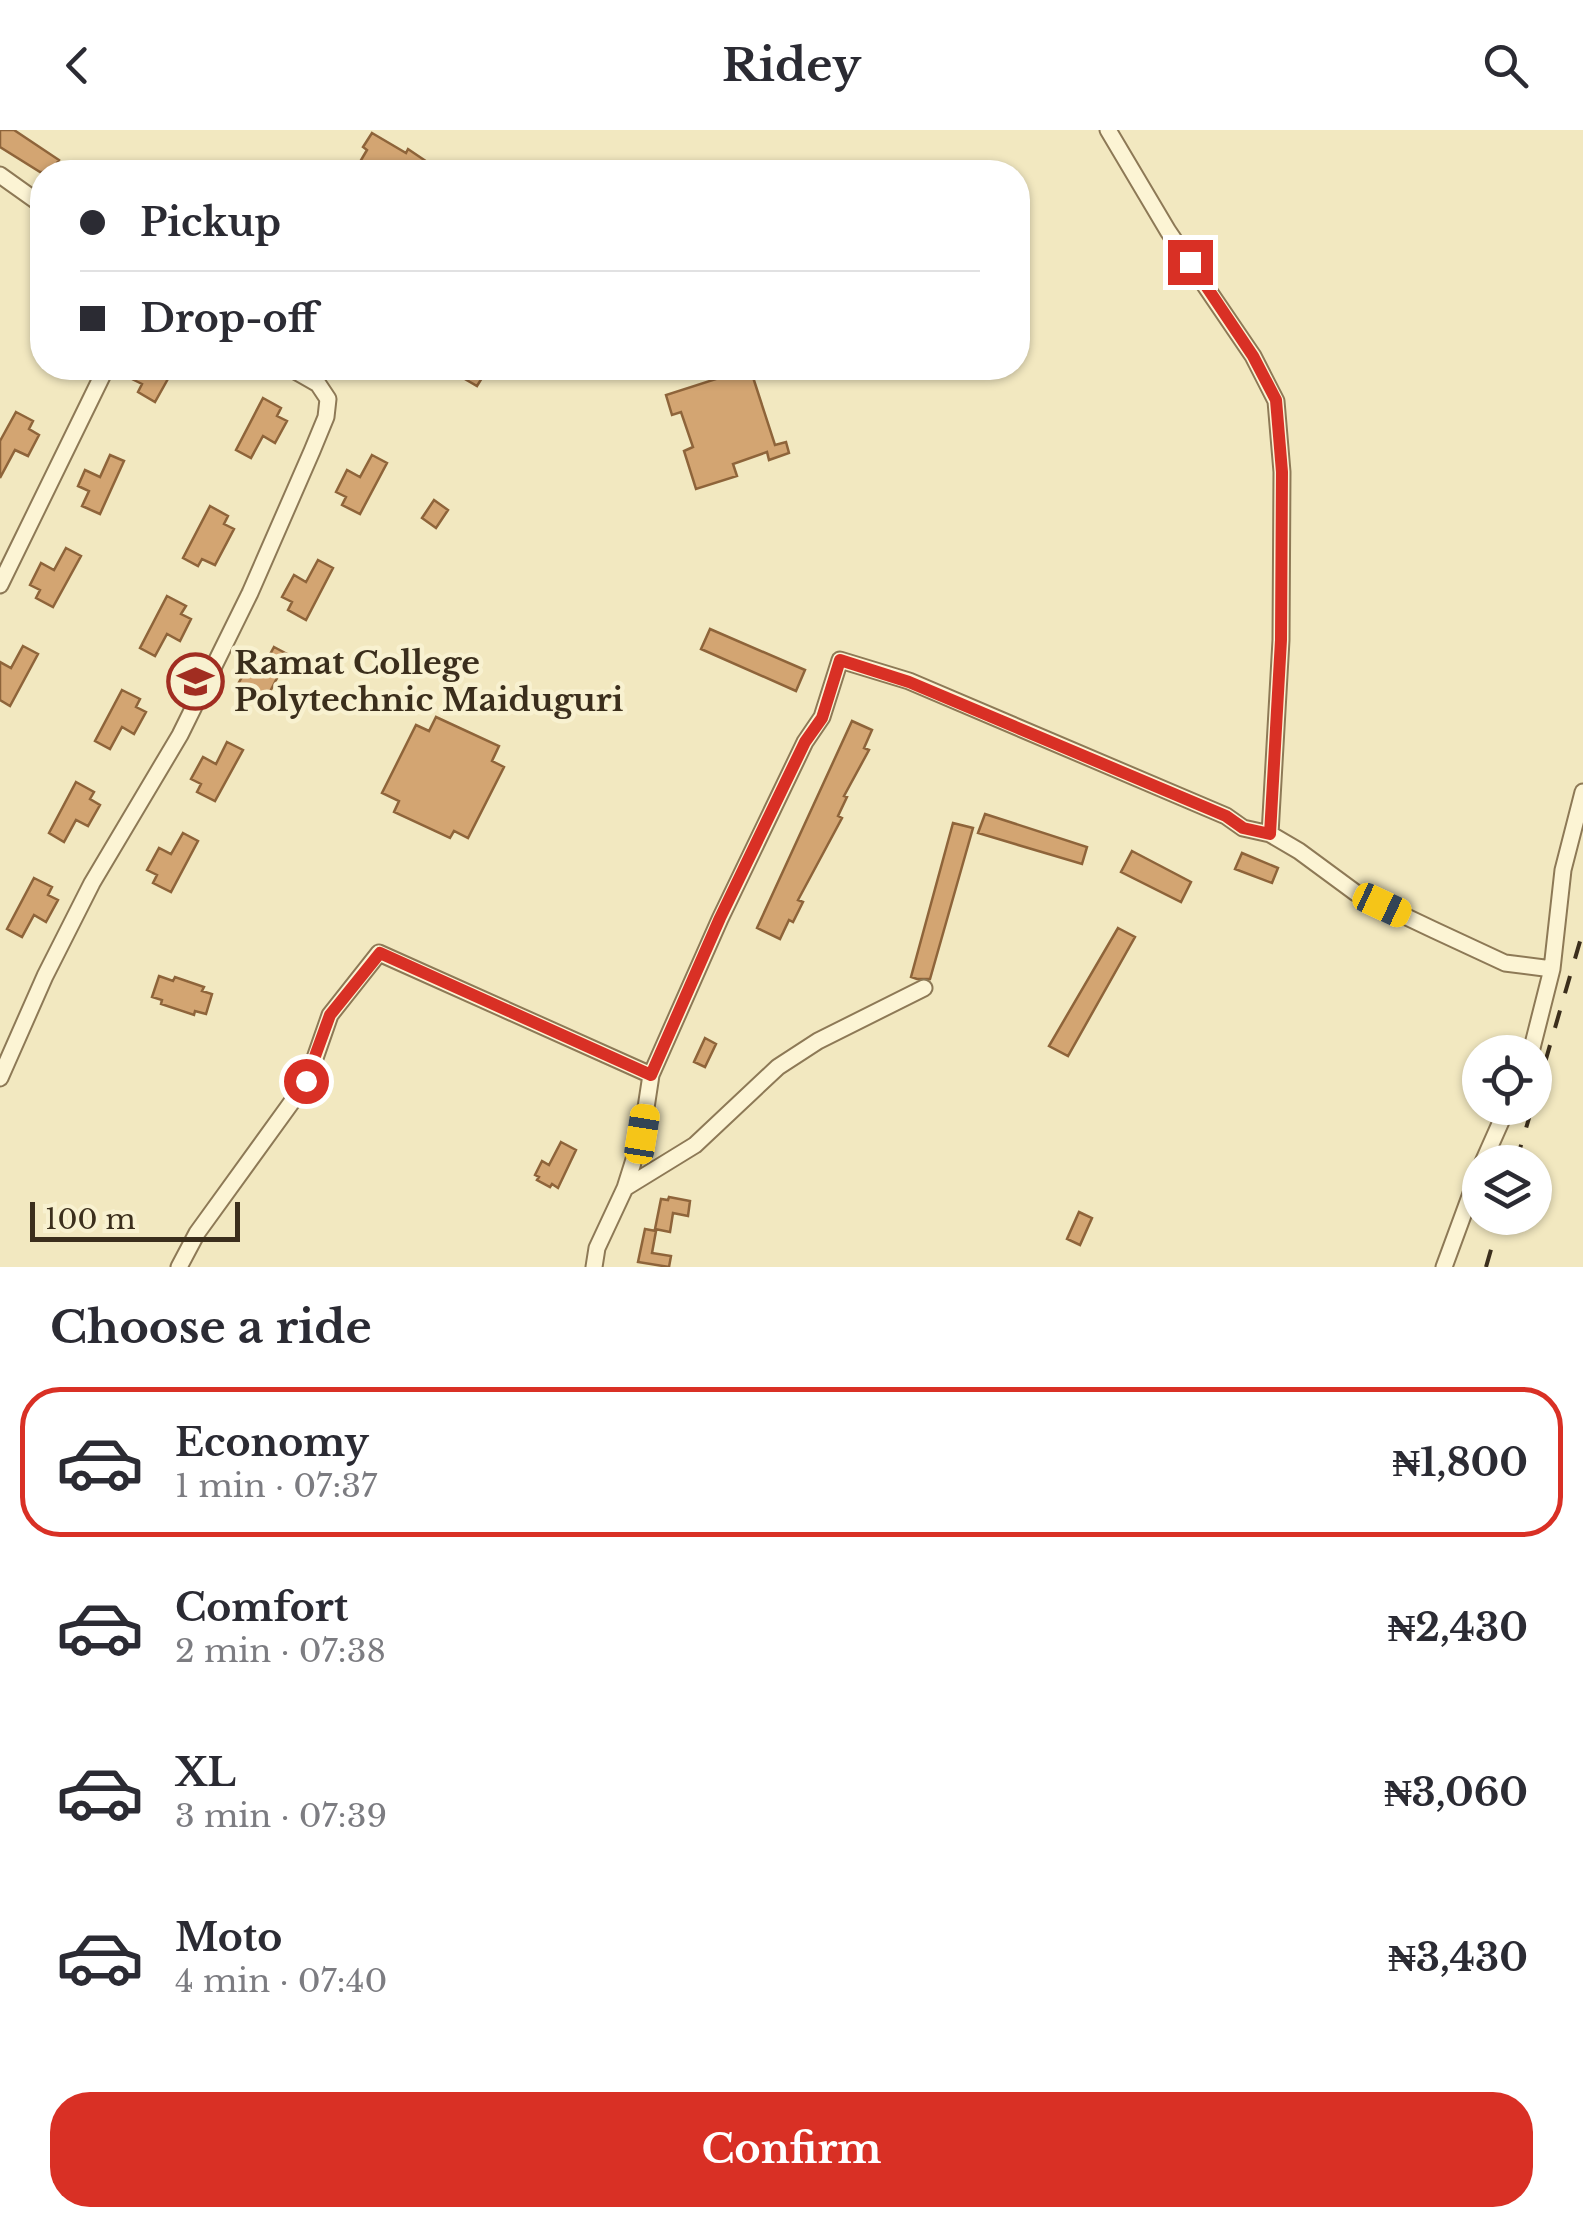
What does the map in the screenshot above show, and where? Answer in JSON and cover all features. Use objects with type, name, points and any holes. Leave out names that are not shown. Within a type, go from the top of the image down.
[{"type":"street","points":[[1108,130],[1168,230],[1253,356],[1276,400],[1282,472],[1281,640],[1270,834]]},
{"type":"street","points":[[0,175],[30,196]]},
{"type":"street","points":[[0,585],[5,566],[100,380]]},
{"type":"street","points":[[0,1078],[92,883],[180,735],[250,593],[326,417],[328,399],[311,380]]},
{"type":"street","points":[[594,1267],[597,1248],[625,1188],[642,1134],[651,1075],[720,918],[805,742],[822,718],[840,660],[909,682],[1226,816],[1243,828],[1270,834],[1371,900],[1505,963],[1552,968]]},
{"type":"street","points":[[1535,1035],[1552,968],[1563,870],[1583,792]]},
{"type":"street","points":[[180,1267],[197,1234],[306,1081],[330,1015],[380,953],[651,1075]]},
{"type":"street","points":[[625,1188],[696,1145],[778,1067],[818,1040],[924,988]]},
{"type":"street","points":[[1444,1267],[1462,1218]]},
{"type":"building","points":[[0,130],[14,130],[59,160],[30,160],[30,166],[0,147]]},
{"type":"building","points":[[372,133],[424,160],[361,160],[367,150],[363,147]]},
{"type":"building","points":[[134,380],[167,380],[155,402],[138,392],[142,384]]},
{"type":"building","points":[[713,380],[754,380],[775,445],[786,442],[789,453],[769,460],[767,452],[733,464],[737,476],[696,489],[684,451],[693,447],[681,412],[672,415],[666,395]]},
{"type":"building","points":[[263,398],[281,408],[277,416],[287,421],[275,443],[263,436],[251,458],[236,450]]},
{"type":"building","points":[[16,412],[33,421],[29,429],[39,435],[28,456],[15,450],[0,478],[0,441]]},
{"type":"building","points":[[110,455],[124,461],[100,514],[82,506],[89,491],[78,486],[85,470],[100,477]]},
{"type":"building","points":[[372,455],[387,463],[360,514],[342,505],[346,497],[336,492],[347,470],[360,477]]},
{"type":"building","points":[[434,500],[448,510],[436,528],[422,518]]},
{"type":"building","points":[[210,506],[228,516],[224,524],[234,529],[215,565],[202,559],[198,566],[183,558]]},
{"type":"building","points":[[66,548],[81,556],[53,607],[36,598],[40,590],[30,585],[41,563],[54,570]]},
{"type":"building","points":[[318,560],[333,568],[306,620],[288,610],[292,602],[282,597],[294,575],[306,582]]},
{"type":"building","points":[[167,596],[186,606],[181,614],[191,619],[180,641],[167,634],[155,656],[140,648]]},
{"type":"building","points":[[710,629],[805,670],[796,691],[701,649]]},
{"type":"building","points":[[23,646],[38,654],[10,706],[0,700],[0,662],[11,668]]},
{"type":"building","points":[[274,647],[289,655],[262,707],[244,698],[248,690],[238,684],[250,663],[262,669]]},
{"type":"building","points":[[122,690],[140,699],[136,707],[146,712],[134,734],[122,727],[110,749],[95,741]]},
{"type":"building","points":[[436,717],[499,746],[492,761],[504,767],[468,838],[454,831],[450,838],[394,812],[399,801],[382,793],[416,725],[429,731]]},
{"type":"building","points":[[852,721],[872,730],[864,748],[869,750],[844,796],[847,797],[838,816],[842,818],[798,900],[803,902],[780,939],[757,928]]},
{"type":"building","points":[[227,742],[243,750],[215,801],[197,792],[201,784],[191,779],[203,757],[216,764]]},
{"type":"building","points":[[76,782],[94,792],[90,799],[100,805],[88,826],[76,820],[64,842],[49,833]]},
{"type":"building","points":[[985,814],[1087,847],[1082,864],[978,833]]},
{"type":"building","points":[[953,823],[973,828],[930,979],[917,979],[911,977]]},
{"type":"building","points":[[183,833],[198,841],[171,892],[153,883],[157,875],[147,870],[159,848],[171,854]]},
{"type":"building","points":[[1132,851],[1191,882],[1181,902],[1121,872]]},
{"type":"building","points":[[1242,853],[1278,868],[1272,883],[1235,869]]},
{"type":"building","points":[[34,878],[52,887],[48,895],[58,900],[46,922],[34,915],[22,937],[7,929]]},
{"type":"building","points":[[1118,928],[1135,937],[1068,1056],[1049,1046]]},
{"type":"building","points":[[159,976],[204,987],[202,991],[212,994],[206,1014],[195,1011],[194,1015],[152,997]]},
{"type":"building","points":[[705,1038],[716,1044],[705,1067],[694,1062]]},
{"type":"building","points":[[561,1142],[576,1150],[558,1188],[552,1184],[550,1187],[535,1175],[542,1161],[549,1165]]},
{"type":"building","points":[[661,1199],[690,1201],[688,1216],[673,1213],[670,1232],[655,1229]]},
{"type":"building","points":[[1079,1212],[1092,1218],[1080,1245],[1067,1239]]},
{"type":"building","points":[[645,1229],[656,1231],[652,1253],[671,1256],[669,1267],[638,1262]]},
{"type":"railway","points":[[1552,1038],[1583,931]]},
{"type":"railway","points":[[1521,1145],[1527,1125]]},
{"type":"railway","points":[[1486,1267],[1495,1235]]},
{"type":"place","name":"Ramat College Polytechnic Maiduguri","points":[[195,681]]},
{"type":"route","points":[[306,1081],[330,1015],[380,953],[651,1075],[720,918],[805,742],[822,718],[840,660],[909,682],[1103,762],[1226,816],[1243,828],[1270,834],[1281,640],[1282,472],[1276,400],[1253,356],[1190,262]]}]
